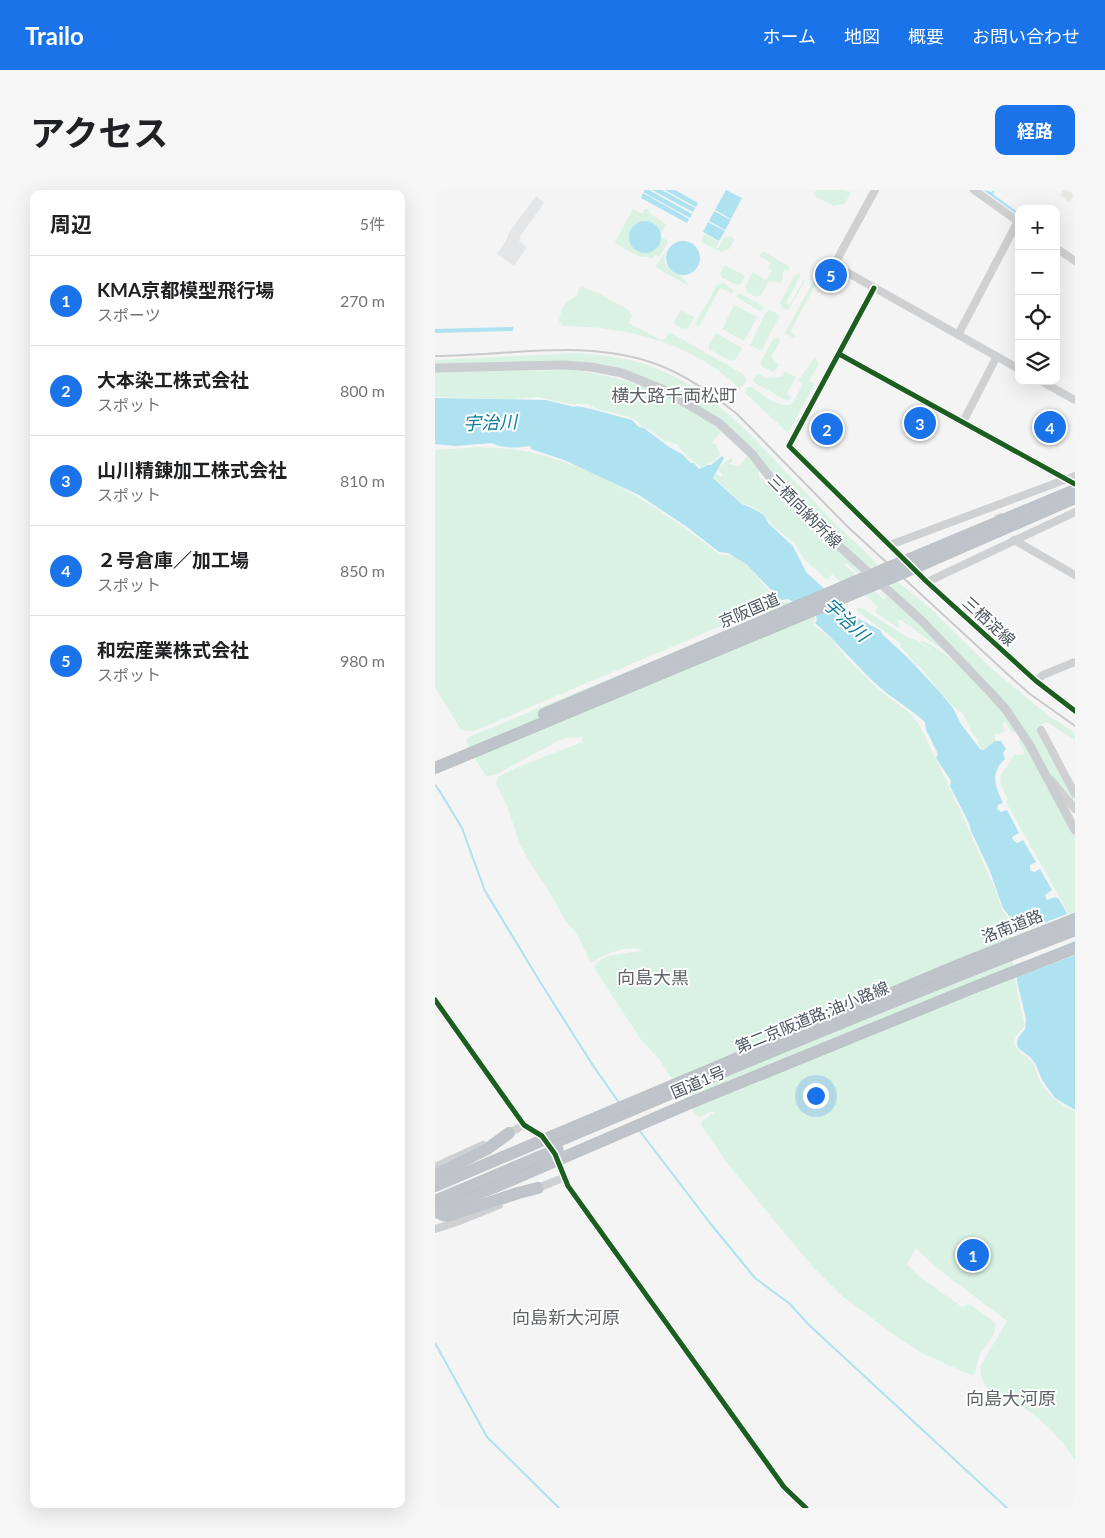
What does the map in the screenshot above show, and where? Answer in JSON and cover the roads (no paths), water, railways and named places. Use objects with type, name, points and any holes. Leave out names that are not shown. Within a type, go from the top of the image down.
[{"type":"highway","name":"京阪国道","points":[[916,562],[1073,482]]},
{"type":"highway","name":"京阪国道","points":[[435,768],[443,759],[889,573],[1075,498]]},
{"type":"highway","name":"洛南道路","points":[[961,964],[1075,919]]},
{"type":"highway","name":"第二京阪道路;油小路線","points":[[565,1142],[801,1039],[1075,930]]},
{"type":"highway","name":"第二京阪道路;油小路線","points":[[565,1142],[885,1012],[1075,938]]},
{"type":"highway","name":"国道1号","points":[[435,1210],[495,1187],[699,1099],[1075,948]]},
{"type":"highway","name":"国道1号","points":[[435,1186],[961,964]]},
{"type":"highway","points":[[435,1175],[487,1149],[509,1133]]},
{"type":"highway","points":[[435,1194],[565,1142]]},
{"type":"highway","points":[[435,1201],[565,1142]]},
{"type":"highway","points":[[435,1210],[449,1216],[518,1192],[538,1188]]},
{"type":"main road","name":"三栖向納所線","points":[[435,368],[563,365],[591,367],[621,373],[663,390],[719,423],[735,436],[769,476],[817,526],[873,580],[952,650],[1007,711],[1029,744],[1075,830]]},
{"type":"street","points":[[875,190],[834,265],[1015,367]]},
{"type":"street","points":[[974,190],[986,194],[1015,219]]},
{"type":"street","points":[[958,335],[1015,229]]},
{"type":"street","points":[[1059,250],[1075,261]]},
{"type":"street","points":[[874,288],[839,354],[1073,482]]},
{"type":"street","name":"三栖淀線","points":[[839,354],[789,446],[927,582],[1036,681],[1075,710]]},
{"type":"street","points":[[963,422],[997,356]]},
{"type":"street","points":[[1048,385],[1075,400]]},
{"type":"street","points":[[890,545],[1073,482]]},
{"type":"street","points":[[927,582],[1010,539],[1075,512]]},
{"type":"street","points":[[1010,539],[1075,575]]},
{"type":"street","points":[[1036,681],[1075,662]]},
{"type":"street","points":[[1041,730],[1075,794]]},
{"type":"street","points":[[1047,777],[1075,809]]},
{"type":"street","points":[[435,1000],[524,1125],[541,1136],[555,1154],[563,1178],[784,1487],[806,1508]]},
{"type":"street","points":[[435,1167],[524,1125]]},
{"type":"street","points":[[435,1228],[454,1224],[563,1178]]},
{"type":"water","points":[[649,190],[692,214],[690,218],[643,192]]},
{"type":"water","points":[[652,190],[662,190],[695,208],[693,212]]},
{"type":"water","points":[[665,190],[675,190],[698,203],[696,207]]},
{"type":"water","points":[[726,190],[742,198],[731,219],[715,210]]},
{"type":"water","points":[[983,190],[991,192],[995,190],[993,194],[1015,210],[1015,213]]},
{"type":"water","points":[[643,193],[689,219],[687,223],[641,198]]},
{"type":"water","points":[[714,211],[731,220],[725,230],[709,221]]},
{"type":"water","points":[[645,221],[657,225],[661,237],[657,249],[645,253],[633,249],[629,237],[633,225]]},
{"type":"water","points":[[708,222],[725,231],[719,241],[703,232]]},
{"type":"water","points":[[683,241],[695,246],[700,258],[695,270],[683,275],[671,270],[666,258],[671,246]]},
{"type":"water","points":[[513,327],[513,331],[435,333],[435,329]]},
{"type":"water","name":"宇治川","points":[[435,398],[546,400],[574,407],[577,406],[632,420],[639,427],[644,428],[669,447],[682,454],[699,469],[711,465],[722,456],[724,458],[713,478],[742,504],[764,515],[769,524],[793,546],[806,572],[855,617],[880,630],[907,657],[953,708],[961,724],[980,749],[984,750],[995,741],[1001,741],[1006,749],[1003,753],[1005,759],[997,769],[995,780],[1003,803],[998,805],[997,809],[1001,812],[1007,810],[1019,833],[1012,837],[1013,840],[1017,843],[1023,840],[1036,862],[1030,865],[1030,870],[1034,872],[1040,869],[1052,890],[1045,895],[1047,900],[1055,897],[1059,899],[1075,927],[1075,1110],[1055,1098],[1042,1080],[1036,1065],[1030,1057],[1018,1048],[1018,1038],[1025,1029],[1026,1019],[1017,981],[1013,927],[1010,917],[1003,908],[989,869],[968,822],[950,786],[951,781],[936,758],[938,754],[926,730],[925,722],[876,684],[815,623],[817,620],[816,616],[788,599],[781,600],[746,564],[728,553],[719,552],[687,527],[639,495],[564,460],[531,449],[530,446],[516,448],[492,443],[455,446],[435,444]]},
{"type":"waterway","points":[[435,785],[462,828],[485,891],[542,985],[620,1104]]},
{"type":"waterway","points":[[639,1130],[755,1278],[790,1304],[808,1324],[1007,1508]]},
{"type":"waterway","points":[[435,1343],[487,1437],[559,1508]]},
{"type":"tunnel","points":[[998,514],[1007,535]]},
{"type":"railway","points":[[435,356],[547,350],[602,352],[629,356],[656,364],[688,379],[737,414],[847,526],[1014,680],[1030,694],[1075,726]]},
{"type":"place","name":"和宏産業株式会社","points":[[831,275]]},
{"type":"place","name":"山川精錬加工株式会社","points":[[920,423]]},
{"type":"place","name":"２号倉庫／加工場","points":[[1050,427]]},
{"type":"place","name":"大本染工株式会社","points":[[827,429]]},
{"type":"place","name":"KMA京都模型飛行場","points":[[973,1255]]},
{"type":"district","name":"横大路千両松町","points":[[674,396]]},
{"type":"district","name":"向島大黒","points":[[653,978]]},
{"type":"district","name":"向島新大河原","points":[[566,1318]]},
{"type":"district","name":"向島大河原","points":[[1011,1399]]}]
